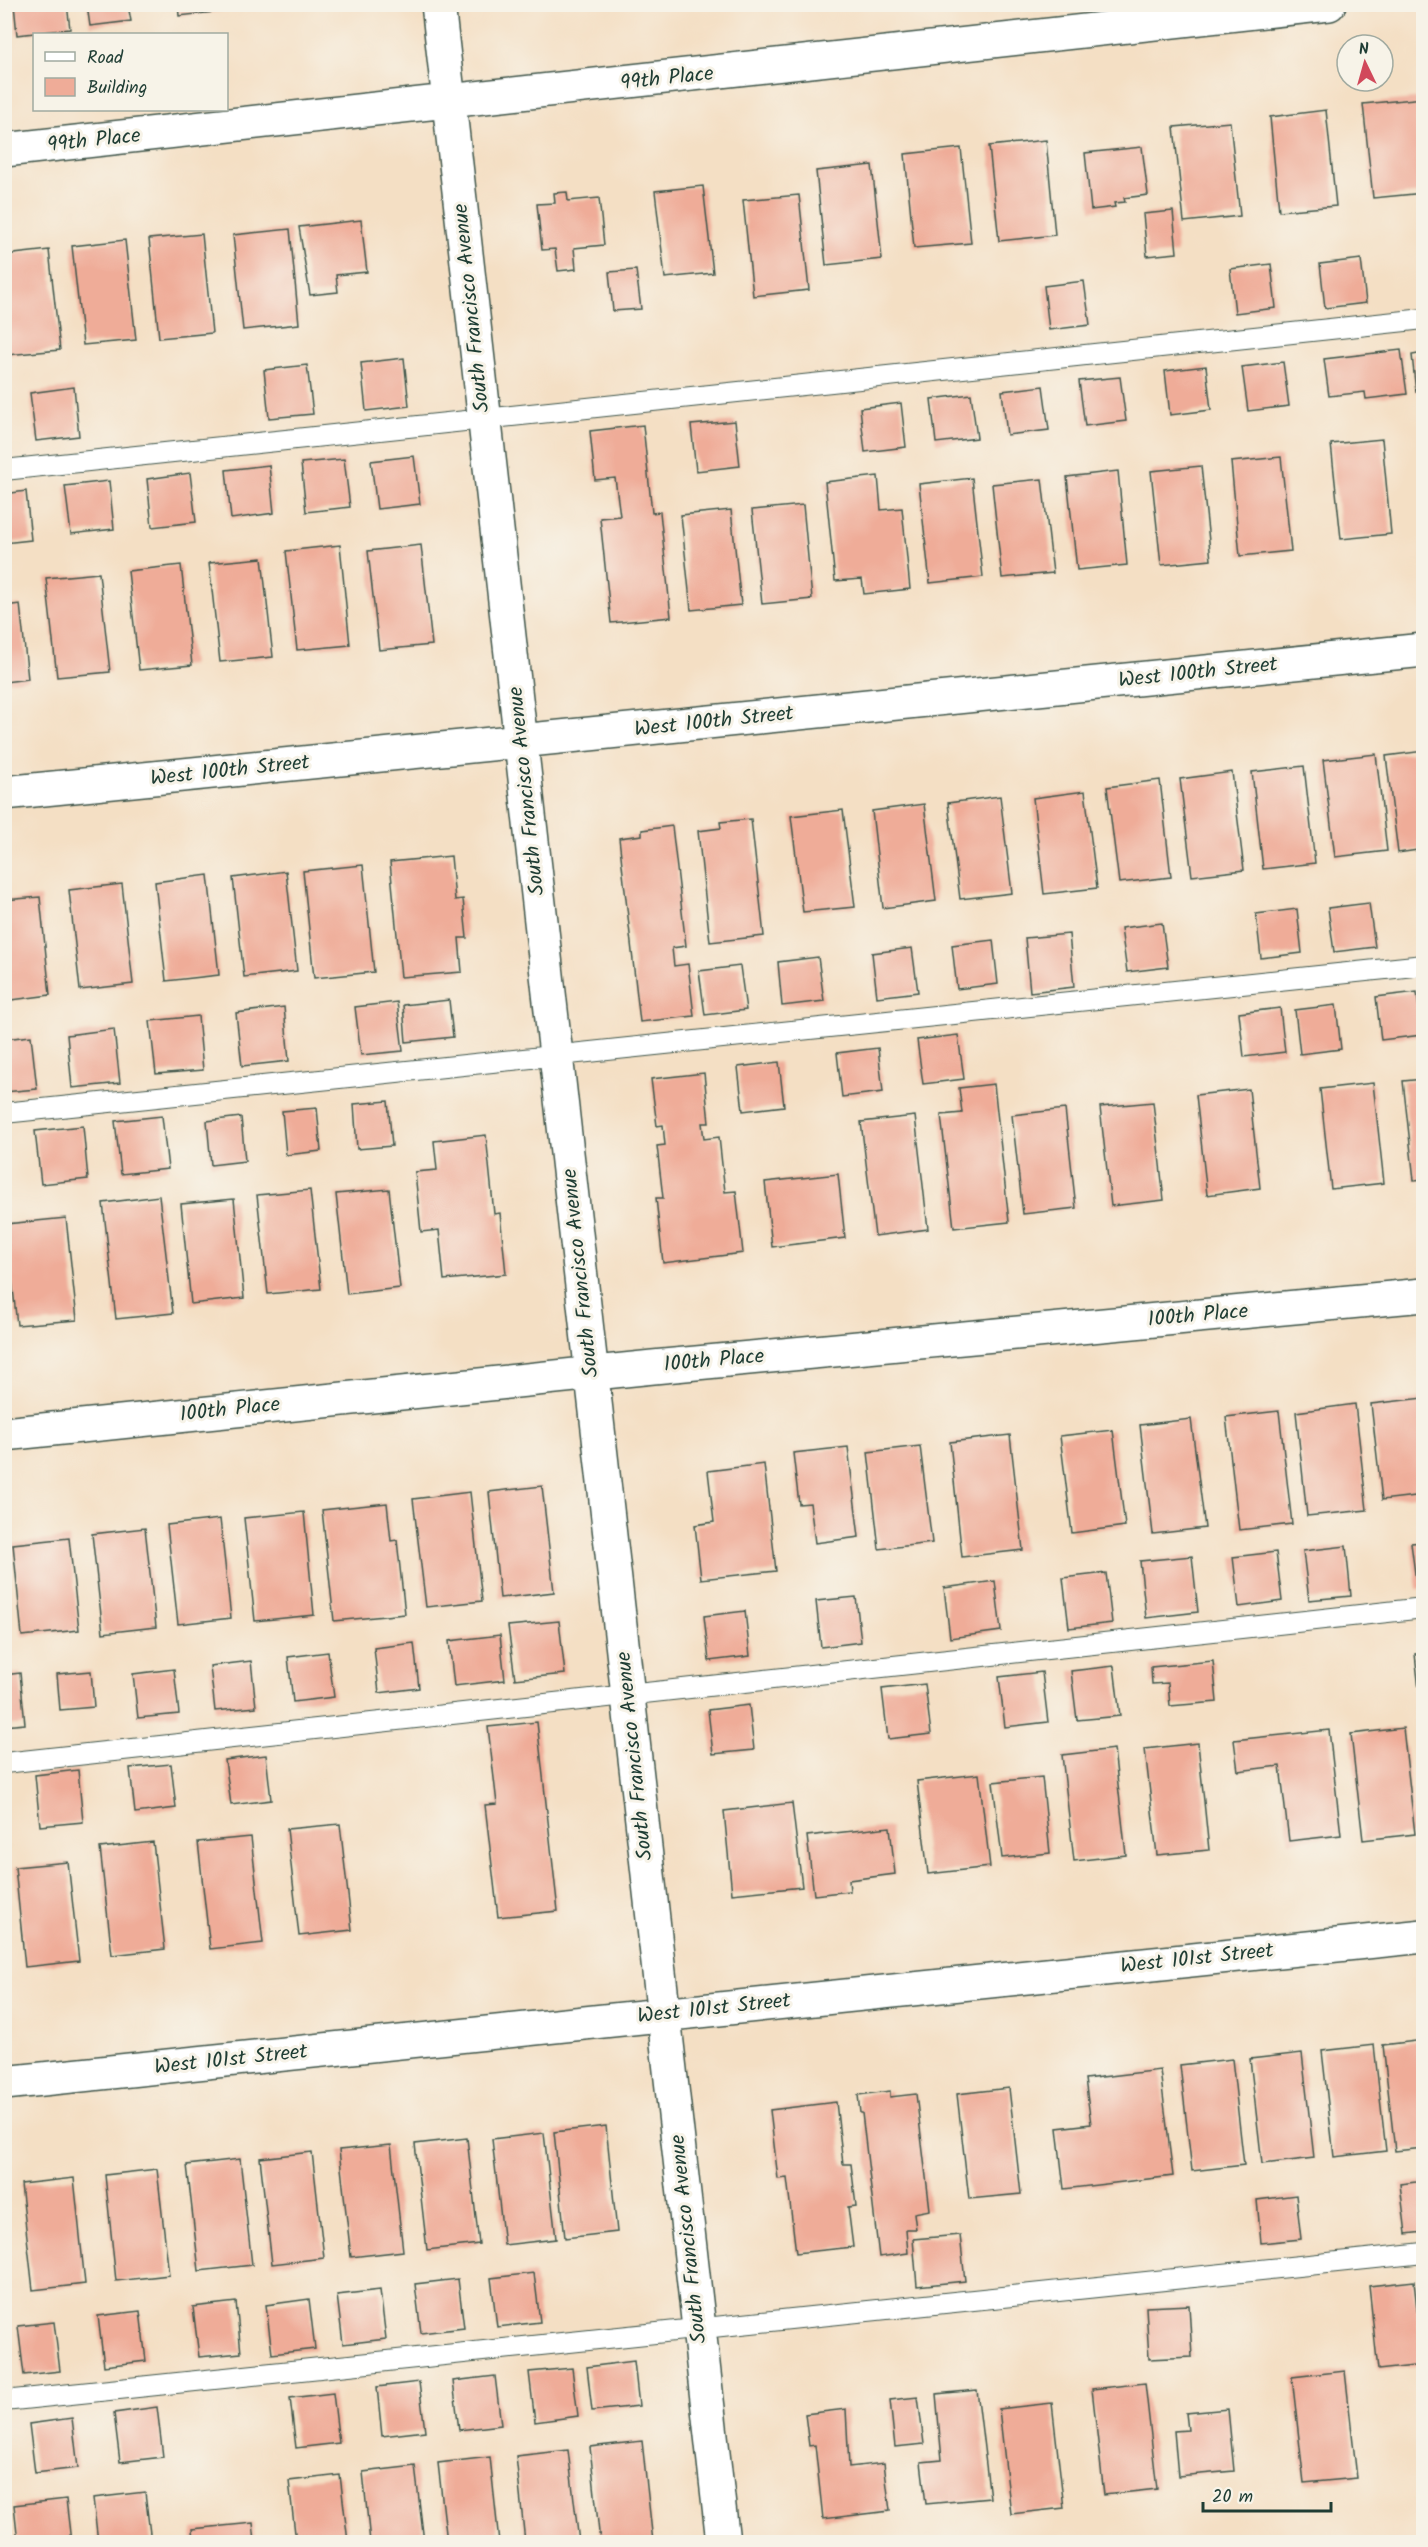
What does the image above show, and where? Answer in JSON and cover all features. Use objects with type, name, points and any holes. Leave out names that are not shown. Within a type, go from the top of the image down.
[{"type":"street","name":"South Francisco Avenue","points":[[438,4],[723,2542]]},
{"type":"street","name":"99th Place","points":[[4,150],[449,103],[1329,4]]},
{"type":"street","name":"West 100th Street","points":[[4,794],[1424,650]]},
{"type":"street","name":"100th Place","points":[[4,1434],[592,1373],[1424,1295]]},
{"type":"street","name":"West 101st Street","points":[[4,2083],[1424,1936]]},
{"type":"lane","points":[[4,470],[1424,320]]},
{"type":"lane","points":[[4,1113],[1424,964]]},
{"type":"lane","points":[[4,1763],[1424,1608]]},
{"type":"lane","points":[[4,2401],[1424,2253]]},
{"type":"building","points":[[14,4],[67,4],[70,29],[17,35]]},
{"type":"building","points":[[178,4],[231,4],[232,10],[179,16]]},
{"type":"building","points":[[87,5],[128,5],[131,21],[90,26]]},
{"type":"building","points":[[1424,98],[1424,160],[1420,161],[1424,193],[1373,198],[1363,104]]},
{"type":"building","points":[[1326,110],[1336,206],[1279,211],[1270,117]]},
{"type":"building","points":[[1230,122],[1240,216],[1184,222],[1174,127]]},
{"type":"building","points":[[1046,140],[1055,235],[999,241],[989,146]]},
{"type":"building","points":[[1142,147],[1148,195],[1124,198],[1125,202],[1114,203],[1115,207],[1091,210],[1085,153]]},
{"type":"building","points":[[961,148],[971,243],[914,248],[905,154]]},
{"type":"building","points":[[872,165],[882,259],[826,265],[816,171]]},
{"type":"building","points":[[703,186],[713,273],[665,278],[655,191]]},
{"type":"building","points":[[567,192],[568,201],[599,198],[604,245],[574,248],[576,269],[558,271],[555,249],[542,250],[537,204],[555,203],[554,193]]},
{"type":"building","points":[[799,195],[809,290],[753,296],[743,200]]},
{"type":"building","points":[[1173,211],[1177,253],[1147,256],[1143,214]]},
{"type":"building","points":[[361,220],[367,272],[336,275],[338,292],[310,295],[299,227]]},
{"type":"building","points":[[290,229],[299,324],[243,330],[233,235]]},
{"type":"building","points":[[202,234],[212,333],[159,338],[149,239]]},
{"type":"building","points":[[125,240],[136,340],[83,345],[72,246]]},
{"type":"building","points":[[49,250],[60,350],[7,355],[5,255]]},
{"type":"building","points":[[1361,259],[1366,303],[1325,308],[1320,264]]},
{"type":"building","points":[[1271,264],[1276,308],[1235,313],[1230,269]]},
{"type":"building","points":[[636,270],[641,309],[613,311],[609,272]]},
{"type":"building","points":[[1084,281],[1090,325],[1049,330],[1044,286]]},
{"type":"building","points":[[1401,350],[1407,394],[1366,399],[1365,392],[1329,396],[1324,359]]},
{"type":"building","points":[[1424,353],[1424,390],[1416,392],[1412,355]]},
{"type":"building","points":[[404,358],[409,406],[366,411],[361,363]]},
{"type":"building","points":[[1283,362],[1289,406],[1248,411],[1242,367]]},
{"type":"building","points":[[307,365],[313,414],[269,418],[264,370]]},
{"type":"building","points":[[1206,366],[1211,410],[1170,415],[1165,371]]},
{"type":"building","points":[[1120,377],[1126,421],[1085,426],[1079,381]]},
{"type":"building","points":[[1043,386],[1049,430],[1007,435],[1002,391]]},
{"type":"building","points":[[74,387],[79,436],[36,441],[30,393]]},
{"type":"building","points":[[971,394],[977,438],[936,443],[931,399]]},
{"type":"building","points":[[901,403],[906,447],[865,452],[860,408]]},
{"type":"building","points":[[735,421],[740,466],[696,471],[691,425]]},
{"type":"building","points":[[643,425],[652,513],[660,512],[671,617],[611,623],[600,518],[620,516],[615,478],[595,480],[590,431]]},
{"type":"building","points":[[1382,439],[1391,534],[1341,539],[1331,444]]},
{"type":"building","points":[[414,456],[420,504],[377,509],[371,461]]},
{"type":"building","points":[[1281,457],[1291,551],[1240,556],[1231,462]]},
{"type":"building","points":[[344,459],[350,507],[306,512],[301,463]]},
{"type":"building","points":[[269,465],[274,513],[231,519],[226,470]]},
{"type":"building","points":[[1201,466],[1211,560],[1161,565],[1151,471]]},
{"type":"building","points":[[1118,471],[1127,565],[1077,570],[1067,477]]},
{"type":"building","points":[[190,473],[196,522],[152,527],[147,479]]},
{"type":"building","points":[[878,476],[881,510],[902,508],[910,589],[864,594],[862,579],[835,581],[825,482]]},
{"type":"building","points":[[972,478],[983,577],[930,583],[919,484]]},
{"type":"building","points":[[1042,479],[1053,573],[1002,578],[992,484]]},
{"type":"building","points":[[109,481],[114,529],[71,534],[65,486]]},
{"type":"building","points":[[26,491],[31,540],[4,543],[4,494]]},
{"type":"building","points":[[803,505],[812,599],[762,604],[752,510]]},
{"type":"building","points":[[731,510],[741,605],[691,610],[681,515]]},
{"type":"building","points":[[340,545],[350,645],[297,650],[286,551]]},
{"type":"building","points":[[421,545],[432,645],[379,650],[368,551]]},
{"type":"building","points":[[262,558],[273,657],[220,662],[209,563]]},
{"type":"building","points":[[181,565],[192,665],[139,670],[128,571]]},
{"type":"building","points":[[99,573],[110,672],[57,677],[46,578]]},
{"type":"building","points":[[20,604],[28,679],[5,682],[5,606]]},
{"type":"building","points":[[1424,751],[1424,849],[1398,853],[1386,756]]},
{"type":"building","points":[[1376,754],[1387,851],[1335,857],[1323,760]]},
{"type":"building","points":[[1304,766],[1315,863],[1263,869],[1252,772]]},
{"type":"building","points":[[1232,772],[1244,870],[1192,876],[1180,779]]},
{"type":"building","points":[[1160,780],[1171,877],[1119,883],[1107,787]]},
{"type":"building","points":[[1085,791],[1097,888],[1044,894],[1033,798]]},
{"type":"building","points":[[1000,796],[1012,893],[960,899],[948,803]]},
{"type":"building","points":[[924,804],[936,901],[883,908],[872,811]]},
{"type":"building","points":[[843,810],[855,907],[803,912],[791,816]]},
{"type":"building","points":[[751,819],[764,936],[710,942],[698,831],[721,828],[720,822]]},
{"type":"building","points":[[672,826],[686,946],[672,948],[674,966],[688,964],[694,1016],[640,1022],[619,838],[642,835],[642,830]]},
{"type":"building","points":[[451,856],[455,900],[463,899],[467,938],[459,938],[462,972],[401,977],[390,862]]},
{"type":"building","points":[[363,865],[374,972],[314,978],[303,871]]},
{"type":"building","points":[[286,871],[297,971],[244,977],[233,878]]},
{"type":"building","points":[[208,875],[219,975],[166,981],[155,882]]},
{"type":"building","points":[[122,884],[133,984],[80,990],[69,890]]},
{"type":"building","points":[[40,897],[50,995],[4,1001],[4,900]]},
{"type":"building","points":[[1369,903],[1375,947],[1334,952],[1328,908]]},
{"type":"building","points":[[1297,909],[1302,953],[1261,958],[1256,914]]},
{"type":"building","points":[[1162,923],[1168,967],[1127,972],[1121,928]]},
{"type":"building","points":[[1069,934],[1074,987],[1030,992],[1025,938]]},
{"type":"building","points":[[993,940],[998,984],[957,989],[952,945]]},
{"type":"building","points":[[912,948],[918,992],[877,997],[872,953]]},
{"type":"building","points":[[818,957],[824,1001],[782,1006],[778,962]]},
{"type":"building","points":[[740,966],[746,1010],[705,1015],[699,971]]},
{"type":"building","points":[[1417,992],[1422,1035],[1381,1040],[1376,997]]},
{"type":"building","points":[[449,1000],[453,1037],[406,1042],[403,1005]]},
{"type":"building","points":[[397,1002],[403,1051],[361,1055],[355,1007]]},
{"type":"building","points":[[1336,1005],[1341,1049],[1300,1054],[1295,1010]]},
{"type":"building","points":[[284,1007],[289,1061],[242,1066],[236,1013]]},
{"type":"building","points":[[1280,1008],[1285,1052],[1244,1057],[1239,1013]]},
{"type":"building","points":[[198,1016],[203,1070],[156,1074],[150,1021]]},
{"type":"building","points":[[114,1029],[120,1083],[72,1088],[67,1035]]},
{"type":"building","points":[[958,1035],[964,1079],[923,1084],[917,1040]]},
{"type":"building","points":[[31,1036],[37,1089],[4,1092],[4,1039]]},
{"type":"building","points":[[878,1048],[883,1092],[842,1097],[837,1053]]},
{"type":"building","points":[[779,1062],[784,1106],[743,1111],[738,1067]]},
{"type":"building","points":[[704,1073],[709,1123],[702,1123],[704,1139],[719,1137],[725,1192],[736,1191],[743,1253],[663,1263],[656,1198],[663,1198],[657,1146],[665,1145],[663,1125],[657,1126],[651,1079]]},
{"type":"building","points":[[1424,1079],[1424,1179],[1414,1180],[1403,1081]]},
{"type":"building","points":[[1373,1083],[1384,1183],[1331,1189],[1320,1089]]},
{"type":"building","points":[[994,1084],[1009,1222],[954,1228],[941,1115],[962,1113],[959,1088]]},
{"type":"building","points":[[1249,1089],[1260,1188],[1207,1195],[1196,1095]]},
{"type":"building","points":[[388,1101],[392,1146],[357,1149],[354,1104]]},
{"type":"building","points":[[1153,1102],[1164,1200],[1111,1206],[1100,1107]]},
{"type":"building","points":[[317,1108],[321,1151],[286,1155],[282,1111]]},
{"type":"building","points":[[1065,1109],[1076,1208],[1023,1214],[1012,1115]]},
{"type":"building","points":[[162,1116],[168,1169],[121,1174],[115,1121]]},
{"type":"building","points":[[915,1116],[928,1229],[875,1236],[861,1122]]},
{"type":"building","points":[[241,1117],[245,1161],[211,1165],[207,1121]]},
{"type":"building","points":[[83,1126],[88,1179],[41,1184],[35,1131]]},
{"type":"building","points":[[486,1135],[494,1214],[500,1213],[506,1274],[444,1280],[439,1230],[421,1232],[415,1172],[437,1170],[434,1141]]},
{"type":"building","points":[[838,1174],[845,1238],[772,1247],[765,1182]]},
{"type":"building","points":[[389,1189],[400,1288],[347,1294],[336,1194]]},
{"type":"building","points":[[310,1190],[321,1289],[268,1294],[257,1195]]},
{"type":"building","points":[[159,1196],[173,1313],[116,1319],[103,1203]]},
{"type":"building","points":[[234,1199],[244,1298],[191,1304],[181,1204]]},
{"type":"building","points":[[66,1218],[77,1320],[17,1325],[6,1224]]},
{"type":"building","points":[[1423,1398],[1424,1495],[1382,1500],[1371,1404]]},
{"type":"building","points":[[1355,1404],[1367,1510],[1307,1516],[1296,1412]]},
{"type":"building","points":[[1279,1411],[1292,1524],[1239,1530],[1226,1417]]},
{"type":"building","points":[[1191,1419],[1205,1528],[1153,1534],[1140,1425]]},
{"type":"building","points":[[1113,1430],[1125,1526],[1072,1533],[1060,1436]]},
{"type":"building","points":[[1010,1435],[1023,1550],[962,1557],[950,1442]]},
{"type":"building","points":[[920,1446],[932,1543],[879,1549],[868,1452]]},
{"type":"building","points":[[848,1447],[859,1537],[815,1543],[810,1503],[799,1504],[793,1453]]},
{"type":"building","points":[[764,1464],[776,1571],[701,1579],[695,1525],[714,1522],[708,1471]]},
{"type":"building","points":[[542,1486],[554,1592],[500,1598],[489,1492]]},
{"type":"building","points":[[470,1492],[482,1601],[426,1607],[413,1499]]},
{"type":"building","points":[[387,1503],[391,1541],[397,1540],[405,1614],[334,1621],[322,1510]]},
{"type":"building","points":[[304,1512],[314,1615],[255,1621],[244,1518]]},
{"type":"building","points":[[220,1519],[231,1618],[178,1624],[167,1525]]},
{"type":"building","points":[[145,1528],[156,1627],[103,1633],[92,1534]]},
{"type":"building","points":[[69,1538],[79,1630],[22,1636],[13,1544]]},
{"type":"building","points":[[1424,1542],[1424,1588],[1417,1589],[1411,1543]]},
{"type":"building","points":[[1346,1546],[1351,1596],[1309,1600],[1303,1551]]},
{"type":"building","points":[[1276,1552],[1282,1601],[1239,1607],[1233,1557]]},
{"type":"building","points":[[1192,1556],[1198,1612],[1146,1618],[1140,1561]]},
{"type":"building","points":[[1106,1573],[1112,1623],[1069,1628],[1063,1578]]},
{"type":"building","points":[[995,1581],[1001,1631],[950,1638],[944,1588]]},
{"type":"building","points":[[856,1597],[861,1642],[821,1647],[816,1601]]},
{"type":"building","points":[[745,1611],[750,1656],[709,1661],[704,1616]]},
{"type":"building","points":[[559,1621],[565,1674],[515,1679],[508,1626]]},
{"type":"building","points":[[500,1635],[505,1680],[454,1686],[449,1641]]},
{"type":"building","points":[[414,1643],[419,1688],[379,1693],[374,1648]]},
{"type":"building","points":[[328,1652],[334,1697],[293,1702],[288,1657]]},
{"type":"building","points":[[1424,1653],[1424,1698],[1420,1698],[1415,1654]]},
{"type":"building","points":[[251,1661],[256,1707],[215,1711],[210,1666]]},
{"type":"building","points":[[1213,1661],[1217,1702],[1170,1706],[1168,1683],[1152,1684],[1151,1667]]},
{"type":"building","points":[[1114,1666],[1120,1716],[1077,1720],[1071,1671]]},
{"type":"building","points":[[174,1669],[179,1714],[138,1718],[133,1674]]},
{"type":"building","points":[[91,1671],[94,1707],[60,1710],[57,1674]]},
{"type":"building","points":[[1042,1672],[1048,1722],[1005,1727],[999,1677]]},
{"type":"building","points":[[20,1673],[25,1724],[4,1726],[4,1675]]},
{"type":"building","points":[[925,1684],[931,1734],[888,1739],[882,1689]]},
{"type":"building","points":[[749,1705],[754,1750],[713,1754],[708,1710]]},
{"type":"building","points":[[537,1722],[558,1911],[498,1917],[485,1805],[497,1804],[488,1727]]},
{"type":"building","points":[[1403,1728],[1415,1834],[1363,1840],[1351,1734]]},
{"type":"building","points":[[1329,1730],[1341,1835],[1289,1841],[1280,1766],[1238,1771],[1234,1740]]},
{"type":"building","points":[[1198,1743],[1209,1850],[1157,1855],[1145,1749]]},
{"type":"building","points":[[1114,1749],[1126,1855],[1074,1861],[1062,1755]]},
{"type":"building","points":[[266,1755],[271,1800],[231,1805],[225,1760]]},
{"type":"building","points":[[171,1764],[176,1808],[135,1813],[130,1768]]},
{"type":"building","points":[[78,1770],[83,1822],[40,1826],[35,1775]]},
{"type":"building","points":[[979,1774],[990,1867],[928,1874],[917,1781]]},
{"type":"building","points":[[1042,1777],[1050,1853],[1002,1858],[993,1782]]},
{"type":"building","points":[[792,1803],[802,1887],[732,1894],[724,1811]]},
{"type":"building","points":[[340,1824],[352,1930],[299,1936],[287,1829]]},
{"type":"building","points":[[890,1827],[895,1874],[849,1880],[850,1891],[814,1895],[807,1836]]},
{"type":"building","points":[[251,1837],[263,1943],[210,1949],[198,1842]]},
{"type":"building","points":[[153,1842],[165,1949],[112,1955],[100,1848]]},
{"type":"building","points":[[68,1862],[79,1961],[25,1967],[15,1867]]},
{"type":"building","points":[[1424,2040],[1424,2148],[1395,2151],[1383,2045]]},
{"type":"building","points":[[1374,2045],[1386,2151],[1334,2157],[1322,2051]]},
{"type":"building","points":[[1302,2053],[1314,2158],[1262,2164],[1250,2059]]},
{"type":"building","points":[[1232,2059],[1244,2165],[1192,2171],[1180,2065]]},
{"type":"building","points":[[1160,2070],[1173,2176],[1064,2189],[1057,2128],[1091,2124],[1085,2079]]},
{"type":"building","points":[[1009,2088],[1021,2194],[969,2199],[957,2094]]},
{"type":"building","points":[[890,2091],[890,2097],[916,2094],[930,2210],[914,2213],[916,2229],[906,2229],[908,2253],[879,2257],[858,2095]]},
{"type":"building","points":[[836,2102],[843,2164],[851,2164],[856,2206],[848,2207],[853,2247],[796,2253],[787,2178],[778,2179],[770,2110]]},
{"type":"building","points":[[606,2126],[617,2232],[565,2238],[554,2132]]},
{"type":"building","points":[[544,2133],[556,2239],[504,2245],[492,2139]]},
{"type":"building","points":[[467,2138],[479,2244],[427,2250],[415,2144]]},
{"type":"building","points":[[391,2145],[403,2251],[351,2257],[339,2150]]},
{"type":"building","points":[[312,2152],[324,2258],[272,2264],[260,2158]]},
{"type":"building","points":[[240,2159],[252,2265],[199,2271],[187,2165]]},
{"type":"building","points":[[157,2169],[169,2275],[116,2281],[105,2175]]},
{"type":"building","points":[[74,2178],[85,2284],[33,2290],[21,2184]]},
{"type":"building","points":[[1424,2181],[1424,2232],[1406,2234],[1400,2184]]},
{"type":"building","points":[[1296,2195],[1301,2239],[1261,2243],[1257,2200]]},
{"type":"building","points":[[960,2235],[965,2281],[917,2286],[913,2239]]},
{"type":"building","points":[[534,2273],[540,2322],[497,2327],[491,2278]]},
{"type":"building","points":[[458,2279],[464,2328],[421,2333],[415,2284]]},
{"type":"building","points":[[1414,2281],[1423,2365],[1378,2370],[1369,2286]]},
{"type":"building","points":[[380,2290],[386,2339],[343,2344],[337,2295]]},
{"type":"building","points":[[309,2299],[315,2349],[272,2354],[266,2305]]},
{"type":"building","points":[[236,2302],[241,2353],[199,2357],[193,2307]]},
{"type":"building","points":[[1189,2305],[1192,2357],[1149,2359],[1146,2307]]},
{"type":"building","points":[[140,2311],[146,2361],[104,2366],[98,2316]]},
{"type":"building","points":[[54,2322],[60,2371],[24,2375],[18,2326]]},
{"type":"building","points":[[634,2361],[639,2406],[592,2411],[587,2367]]},
{"type":"building","points":[[572,2368],[578,2416],[535,2422],[529,2372]]},
{"type":"building","points":[[1345,2371],[1357,2478],[1304,2483],[1292,2377]]},
{"type":"building","points":[[495,2376],[501,2425],[459,2430],[453,2381]]},
{"type":"building","points":[[419,2382],[425,2431],[382,2436],[377,2387]]},
{"type":"building","points":[[1145,2383],[1157,2489],[1104,2495],[1092,2389]]},
{"type":"building","points":[[977,2390],[990,2498],[926,2504],[921,2462],[942,2460],[936,2394]]},
{"type":"building","points":[[333,2393],[339,2443],[296,2448],[290,2398]]},
{"type":"building","points":[[918,2397],[924,2444],[895,2447],[890,2400]]},
{"type":"building","points":[[1052,2403],[1064,2508],[1011,2514],[999,2409]]},
{"type":"building","points":[[157,2407],[163,2457],[120,2462],[114,2413]]},
{"type":"building","points":[[846,2409],[849,2467],[884,2463],[890,2511],[823,2519],[815,2445],[809,2446],[805,2414]]},
{"type":"building","points":[[1228,2409],[1234,2471],[1178,2476],[1174,2431],[1188,2430],[1186,2413]]},
{"type":"building","points":[[72,2418],[78,2468],[35,2473],[29,2424]]},
{"type":"building","points":[[642,2441],[653,2542],[600,2542],[590,2447]]},
{"type":"building","points":[[568,2450],[579,2542],[525,2542],[516,2456]]},
{"type":"building","points":[[490,2457],[499,2542],[447,2542],[438,2463]]},
{"type":"building","points":[[415,2466],[424,2542],[370,2542],[363,2472]]},
{"type":"building","points":[[340,2475],[348,2542],[296,2542],[289,2481]]},
{"type":"building","points":[[145,2492],[151,2542],[98,2542],[93,2498]]},
{"type":"building","points":[[66,2499],[71,2542],[18,2542],[14,2505]]},
{"type":"building","points":[[253,2523],[255,2542],[193,2542],[192,2529]]}]
